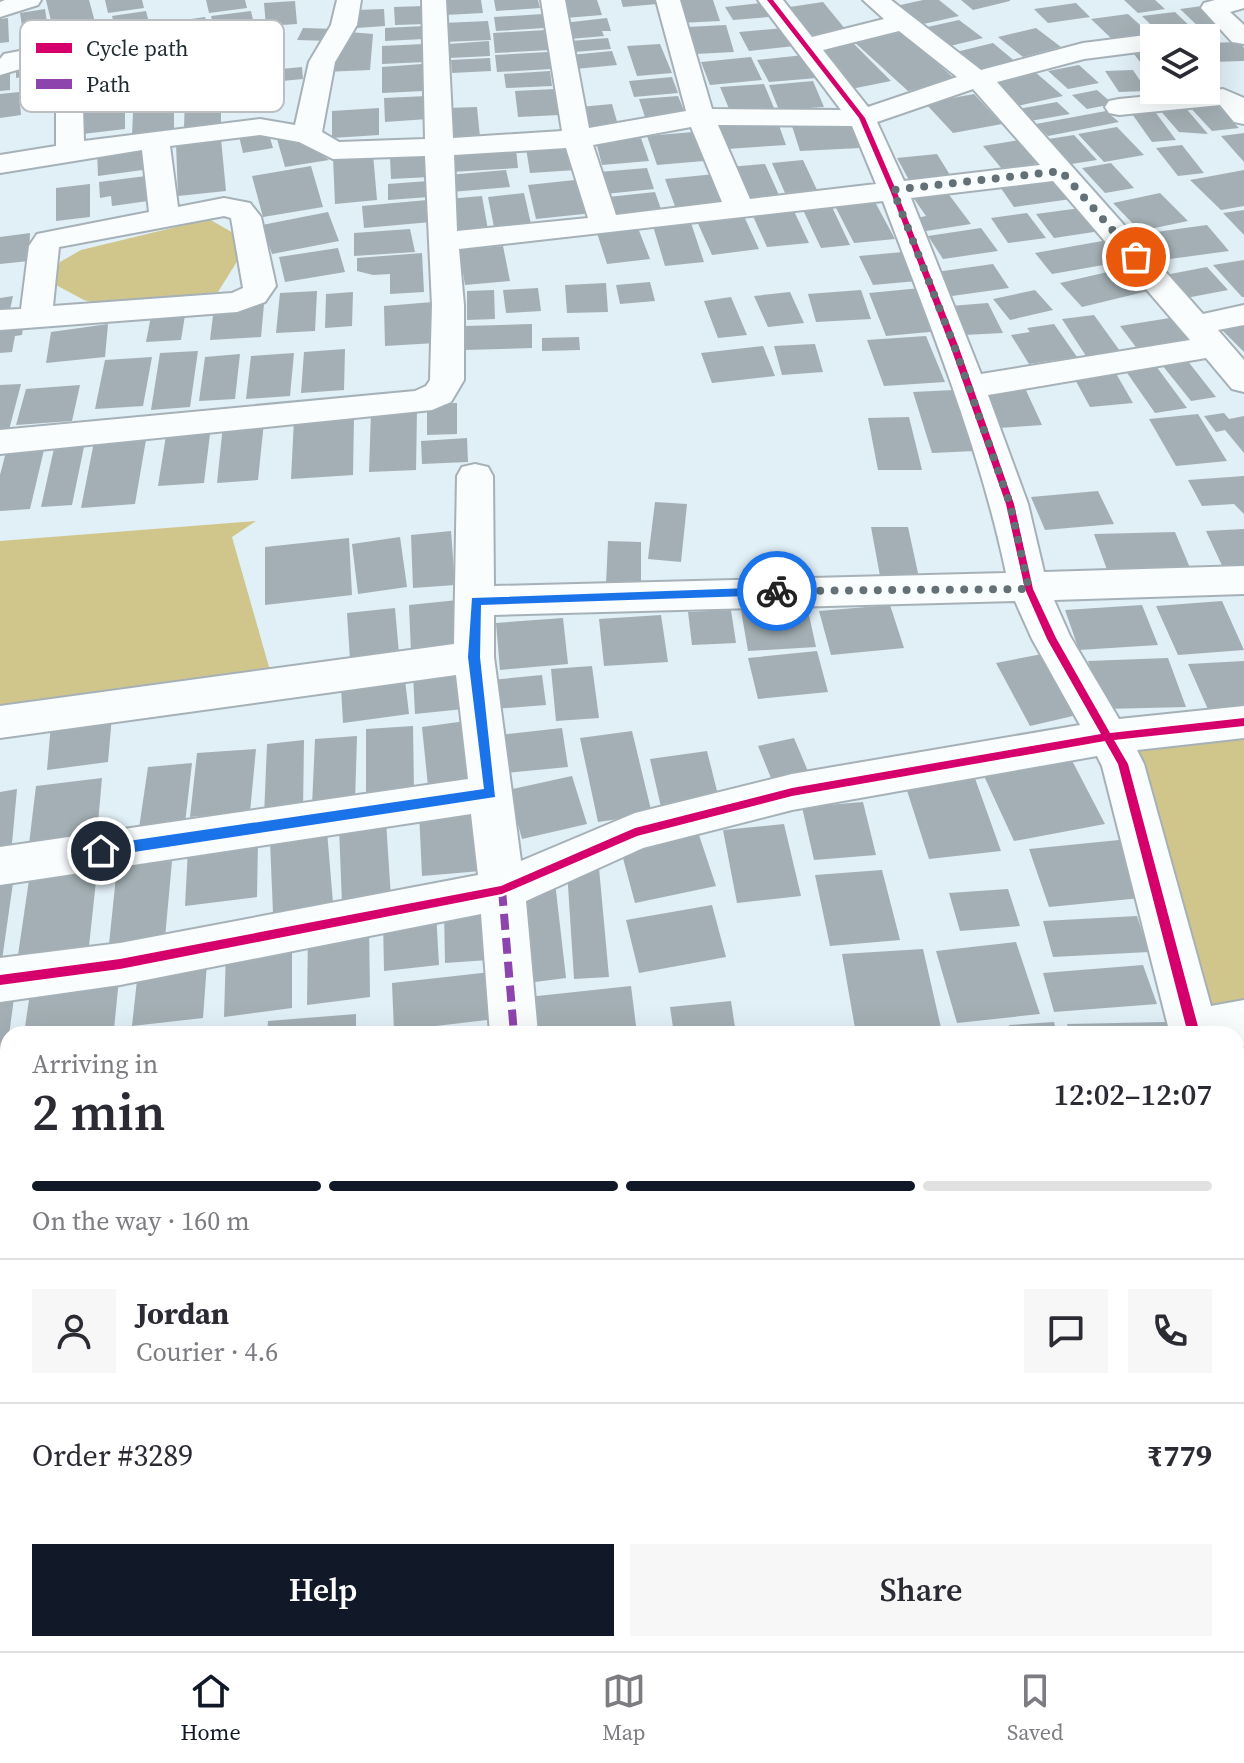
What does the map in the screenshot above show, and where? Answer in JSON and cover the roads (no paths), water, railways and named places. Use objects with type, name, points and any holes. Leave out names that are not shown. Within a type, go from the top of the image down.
[{"type":"street","points":[[0,10],[29,0]]},
{"type":"street","points":[[307,135],[322,62],[344,25],[349,0]]},
{"type":"street","points":[[0,442],[420,402],[439,394],[447,380],[448,305],[438,146],[434,0]]},
{"type":"street","points":[[553,0],[577,139],[605,225]]},
{"type":"street","points":[[668,0],[701,117],[739,208]]},
{"type":"street","points":[[770,0],[862,118],[893,190],[969,387],[1010,504],[1029,589],[1052,639],[1123,764],[1192,1026]]},
{"type":"street","points":[[1243,37],[1213,8],[1244,1]]},
{"type":"street","points":[[805,47],[893,7],[987,87],[1244,381]]},
{"type":"street","points":[[1220,38],[1243,37]]},
{"type":"street","points":[[0,164],[70,151],[260,127],[307,135],[333,151],[577,139],[701,117],[862,118],[976,79],[1083,51],[1140,44]]},
{"type":"street","points":[[0,67],[10,66],[13,60],[20,59]]},
{"type":"street","points":[[1119,107],[1223,97],[1232,101],[1244,116]]},
{"type":"street","points":[[69,112],[70,151]]},
{"type":"street","points":[[155,140],[164,216]]},
{"type":"street","points":[[443,242],[1061,171]]},
{"type":"street","points":[[0,320],[237,302],[254,295],[260,286],[246,217],[240,209],[224,207],[48,240],[44,246],[36,317]]},
{"type":"street","points":[[969,387],[1205,336],[1244,315]]},
{"type":"street","points":[[475,476],[474,657],[502,890],[513,1026]]},
{"type":"street","points":[[476,601],[743,591],[1029,589],[1244,580]]},
{"type":"street","points":[[0,722],[474,657]]},
{"type":"street","points":[[0,980],[120,964],[502,890],[650,828],[792,792],[1107,737],[1244,722]]},
{"type":"street","points":[[0,866],[491,793]]}]
